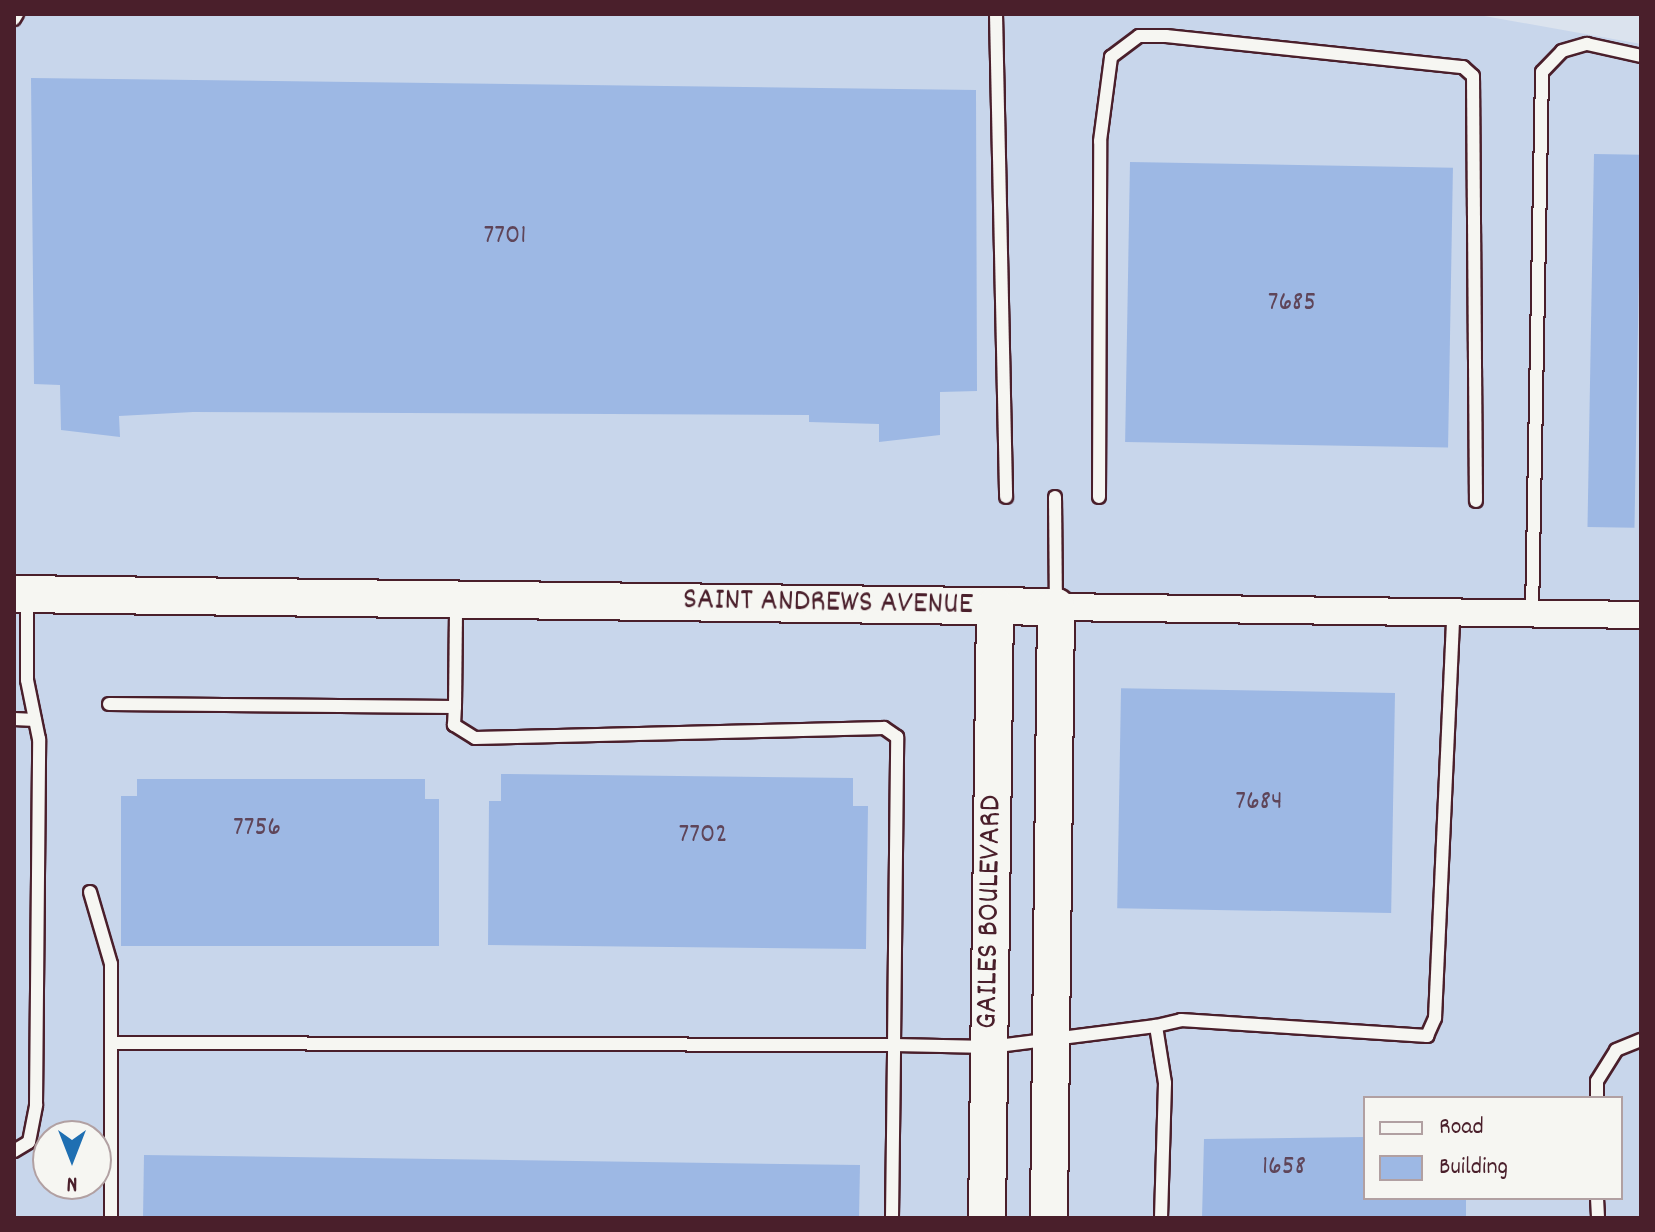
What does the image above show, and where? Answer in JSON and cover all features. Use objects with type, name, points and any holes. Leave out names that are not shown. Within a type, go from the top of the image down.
[{"type":"street","name":"SAINT ANDREWS AVENUE","points":[[21,594],[1453,615],[1641,615]]},
{"type":"street","name":"GAILES BOULEVARD","points":[[987,1218],[995,606]]},
{"type":"street","name":"GAILES BOULEVARD","points":[[1049,1218],[1056,607]]},
{"type":"lane","points":[[996,14],[1006,497]]},
{"type":"lane","points":[[1099,497],[1100,141],[1111,57],[1139,36],[1166,36],[1463,67],[1473,76],[1476,501]]},
{"type":"lane","points":[[1532,616],[1542,72],[1562,51],[1587,44],[1641,56]]},
{"type":"lane","points":[[1055,497],[1056,607]]},
{"type":"lane","points":[[14,1151],[29,1142],[36,1105],[35,720],[27,680],[21,594]]},
{"type":"lane","points":[[456,599],[454,725],[475,738],[884,728],[897,737],[892,1218]]},
{"type":"lane","points":[[111,1043],[990,1047],[1156,1026],[1181,1020],[1427,1036],[1435,1018],[1453,615]]},
{"type":"lane","points":[[109,704],[455,707]]},
{"type":"lane","points":[[14,719],[35,720]]},
{"type":"lane","points":[[90,892],[111,964],[111,1218]]},
{"type":"lane","points":[[1156,1026],[1165,1083],[1161,1218]]},
{"type":"lane","points":[[1597,1096],[1597,1081],[1616,1050],[1641,1040]]},
{"type":"shaded area","points":[[14,14],[1473,14],[1641,44],[1641,1218],[14,1218]]},
{"type":"building","points":[[31,78],[976,90],[977,391],[940,392],[940,435],[879,442],[879,424],[809,422],[809,415],[193,412],[119,416],[120,437],[61,430],[60,385],[34,384]]},
{"type":"building","points":[[1594,154],[1641,155],[1634,528],[1587,527]]},
{"type":"building","points":[[1130,162],[1453,168],[1448,448],[1125,442]]},
{"type":"building","points":[[1121,688],[1395,693],[1391,913],[1117,908]]},
{"type":"building","points":[[501,774],[853,778],[853,806],[868,806],[866,949],[488,945],[489,801],[501,801]]},
{"type":"building","points":[[137,779],[425,779],[425,799],[439,799],[439,946],[121,946],[121,796],[137,796]]},
{"type":"building","points":[[1363,1137],[1363,1200],[1466,1200],[1466,1218],[1202,1218],[1204,1139]]},
{"type":"building","points":[[144,1155],[860,1165],[859,1218],[143,1218]]}]
